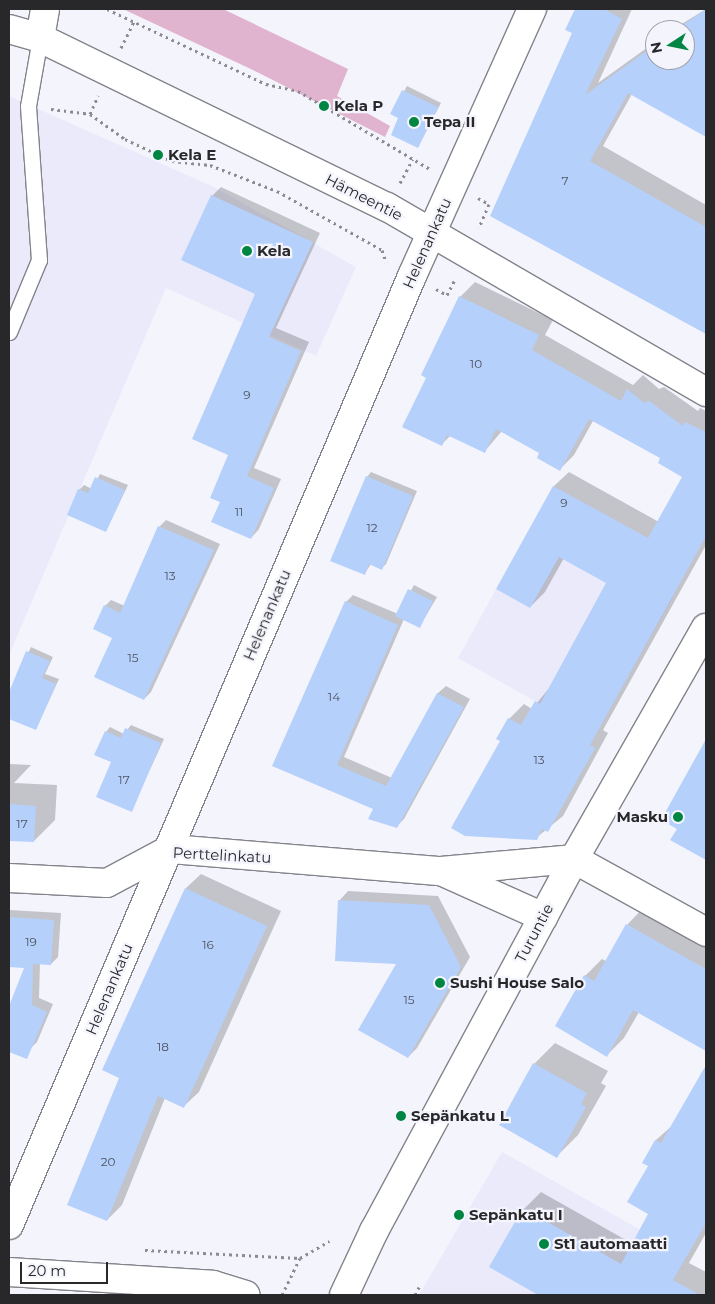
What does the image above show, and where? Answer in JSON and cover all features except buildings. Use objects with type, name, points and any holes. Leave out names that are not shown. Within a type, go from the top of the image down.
[{"type":"street","points":[[40,38],[45,9]]},
{"type":"street","name":"Helenankatu","points":[[9,1225],[171,849],[262,626],[431,232],[532,9]]},
{"type":"street","name":"Hämeentie","points":[[9,29],[40,38],[387,207],[706,392]]},
{"type":"street","name":"Turuntie","points":[[344,1295],[374,1231],[574,859],[706,628]]},
{"type":"street","name":"Perttelinkatu","points":[[9,878],[107,883],[171,849],[442,871],[574,859]]},
{"type":"street","points":[[574,859],[706,932]]},
{"type":"street","name":"Perttelinkatu","points":[[442,871],[543,917]]},
{"type":"street","points":[[9,1272],[213,1285],[245,1295]]},
{"type":"lane","points":[[9,332],[38,260],[28,106],[40,38]]},
{"type":"path","points":[[107,9],[266,84],[298,91],[413,159]]},
{"type":"path","points":[[90,114],[125,140],[172,161],[210,165],[277,191],[382,250],[383,260]]},
{"type":"path","points":[[143,1249],[300,1258],[330,1241]]},
{"type":"path","points":[[282,1295],[300,1258]]},
{"type":"path","points":[[415,1295],[419,1287]]},
{"type":"shaded area","points":[[123,9],[223,9],[348,69],[337,96],[390,126],[385,137],[259,73]]},
{"type":"shaded area","points":[[9,96],[214,187],[356,267],[316,356],[166,288],[9,655]]},
{"type":"shaded area","points":[[534,521],[673,597],[595,735],[458,658]]},
{"type":"shaded area","points":[[502,1152],[687,1256],[663,1295],[419,1295]]},
{"type":"place","name":"Kela P","points":[[324,106]]},
{"type":"place","name":"Tepa II","points":[[414,122]]},
{"type":"place","name":"Kela E","points":[[158,155]]},
{"type":"place","name":"Kela","points":[[247,251]]},
{"type":"place","name":"Masku","points":[[678,817]]},
{"type":"place","name":"Sushi House Salo","points":[[440,983]]},
{"type":"place","name":"Sepänkatu L","points":[[401,1116]]},
{"type":"place","name":"Sepänkatu I","points":[[459,1215]]},
{"type":"place","name":"St1 automaatti","points":[[544,1244]]}]
